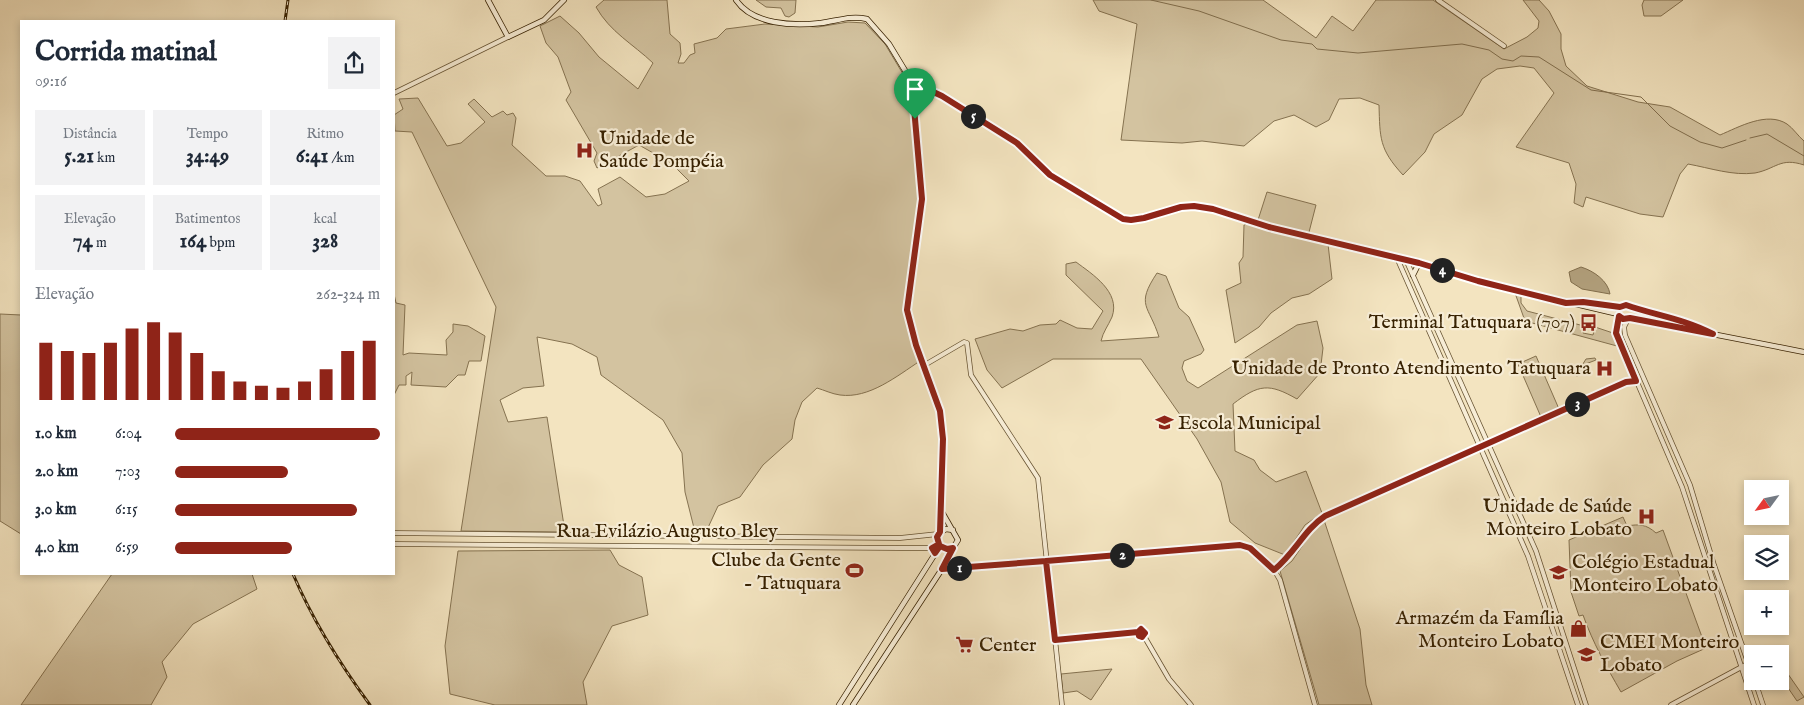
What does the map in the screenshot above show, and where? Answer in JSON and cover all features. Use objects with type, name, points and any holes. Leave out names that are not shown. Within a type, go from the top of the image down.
[{"type":"main road","points":[[488,0],[508,38],[544,20],[564,0]]},
{"type":"main road","points":[[736,0],[748,13],[778,22],[820,23],[850,17],[867,19],[890,44],[912,82],[922,199],[907,310],[923,366],[935,395],[942,431],[939,545],[839,705]]},
{"type":"main road","points":[[912,82],[942,96],[1017,143],[1050,175],[1123,219],[1144,218],[1181,207],[1194,206],[1213,209],[1269,227],[1419,263],[1478,281],[1566,303],[1629,318],[1804,352]]},
{"type":"main road","points":[[1413,275],[1419,263]]},
{"type":"main road","points":[[1566,303],[1583,302],[1620,307],[1626,305],[1694,324],[1713,334]]},
{"type":"main road","points":[[1618,315],[1620,307]]},
{"type":"main road","points":[[1629,318],[1632,308]]},
{"type":"main road","points":[[853,705],[942,569],[958,540],[941,508]]},
{"type":"main road","points":[[939,533],[946,529],[953,530]]},
{"type":"main road","points":[[939,545],[947,549],[953,548]]},
{"type":"main road","points":[[932,548],[935,553]]},
{"type":"street","points":[[1438,0],[1504,46]]},
{"type":"street","points":[[395,93],[508,38]]},
{"type":"street","points":[[1397,258],[1528,556],[1578,705]]},
{"type":"street","points":[[1406,260],[1536,551],[1586,705]]},
{"type":"street","points":[[1618,315],[1616,333],[1682,487],[1754,705]]},
{"type":"street","points":[[1629,318],[1624,327],[1625,335],[1690,485],[1714,565],[1744,649]]},
{"type":"street","points":[[923,366],[964,342],[967,343],[971,375],[1038,478],[1062,705]]},
{"type":"street","points":[[1274,570],[1297,548],[1314,523],[1325,516],[1626,382],[1636,381]]},
{"type":"street","points":[[1646,404],[1652,400]]},
{"type":"street","name":"Rua Evilázio Augusto Bley","points":[[395,533],[892,538],[930,537],[939,533]]},
{"type":"street","name":"Rua Evilázio Augusto Bley","points":[[395,544],[932,548]]},
{"type":"street","points":[[932,548],[939,545]]},
{"type":"street","points":[[942,569],[1240,545],[1250,548],[1274,570],[1280,580],[1295,628],[1315,705]]},
{"type":"street","points":[[1055,640],[1138,632],[1140,637],[1144,636],[1170,679],[1191,705]]},
{"type":"street","points":[[1671,705],[1744,666]]},
{"type":"street","points":[[1758,690],[1763,705]]},
{"type":"shaded area","points":[[604,0],[667,0],[670,34],[680,43],[681,54],[678,63],[684,63],[690,55],[695,53],[694,44],[717,38],[726,29],[765,24],[818,27],[848,22],[865,23],[885,44],[909,84],[921,191],[917,238],[904,314],[920,361],[882,385],[862,393],[840,395],[817,388],[802,402],[795,420],[792,439],[763,465],[740,497],[718,506],[706,532],[695,532],[685,492],[682,453],[663,420],[601,375],[597,357],[572,344],[537,337],[544,386],[523,388],[500,400],[508,422],[547,417],[565,532],[461,531],[496,307],[412,132],[395,131],[395,114],[403,109],[399,99],[418,98],[447,146],[461,143],[485,122],[468,104],[474,99],[492,117],[503,111],[507,115],[513,113],[516,118],[512,145],[546,176],[565,176],[580,181],[598,206],[602,204],[598,189],[620,177],[646,197],[665,194],[689,181],[671,163],[639,145],[597,168],[594,161],[597,153],[566,100],[571,92],[558,57],[546,43],[540,26],[560,16],[579,33],[599,57],[638,89],[653,63],[615,31],[596,7]]},
{"type":"shaded area","points":[[756,0],[796,0],[795,13],[789,17],[785,16],[781,8],[766,7]]},
{"type":"shaded area","points":[[1093,0],[1263,0],[1316,38],[1332,16],[1353,31],[1376,0],[1433,0],[1504,49],[1527,37],[1538,28],[1539,21],[1523,0],[1539,0],[1549,11],[1561,34],[1561,49],[1566,66],[1587,86],[1638,102],[1670,107],[1720,135],[1753,122],[1771,119],[1779,120],[1787,124],[1804,141],[1804,165],[1789,162],[1747,174],[1730,173],[1688,164],[1680,174],[1663,217],[1640,214],[1586,197],[1583,207],[1574,203],[1576,184],[1569,163],[1516,147],[1554,93],[1534,68],[1520,66],[1497,69],[1482,79],[1462,115],[1434,134],[1425,152],[1403,175],[1389,158],[1382,143],[1379,105],[1360,98],[1339,99],[1329,120],[1316,127],[1294,115],[1274,121],[1244,146],[1202,141],[1182,143],[1121,140],[1137,24],[1099,11]]},
{"type":"shaded area","points":[[1644,0],[1683,0],[1661,16],[1644,16],[1642,5]]},
{"type":"shaded area","points":[[1267,192],[1316,205],[1308,236],[1328,244],[1332,279],[1309,294],[1292,298],[1271,313],[1259,327],[1235,343],[1226,290],[1241,283],[1239,263],[1243,257],[1244,225],[1258,220]]},
{"type":"shaded area","points":[[1076,262],[1097,278],[1109,292],[1112,300],[1114,308],[1112,317],[1101,341],[1159,337],[1145,299],[1150,284],[1157,273],[1166,276],[1179,308],[1189,317],[1204,350],[1201,354],[1184,361],[1182,368],[1187,381],[1198,388],[1297,325],[1317,321],[1323,348],[1320,373],[1297,399],[1279,390],[1264,388],[1257,389],[1233,404],[1235,451],[1254,460],[1260,470],[1276,482],[1306,471],[1322,513],[1305,525],[1285,555],[1255,543],[1230,522],[1221,482],[1197,439],[1141,359],[1053,359],[1002,388],[987,370],[975,339],[1010,329],[1023,331],[1040,325],[1056,324],[1060,320],[1077,328],[1092,329],[1103,311],[1066,275],[1066,264]]},
{"type":"shaded area","points":[[1581,267],[1600,277],[1609,289],[1610,294],[1582,289],[1571,282],[1569,272]]},
{"type":"shaded area","points":[[1515,293],[1521,293],[1521,303],[1527,311],[1584,326],[1583,333],[1593,335],[1595,327],[1613,333],[1617,346],[1525,321]]},
{"type":"shaded area","points":[[395,298],[396,303],[405,305],[403,355],[409,353],[447,355],[446,340],[453,332],[453,324],[468,326],[485,336],[481,361],[469,361],[465,375],[458,375],[446,387],[411,385],[412,372],[406,376],[406,385],[399,385],[395,393]]},
{"type":"shaded area","points":[[0,314],[20,315],[20,533],[0,521]]},
{"type":"shaded area","points":[[1536,356],[1559,409],[1541,417],[1518,364]]},
{"type":"shaded area","points":[[1595,358],[1596,360],[1583,365],[1586,371],[1577,376],[1569,372],[1570,369],[1581,367],[1586,359]]},
{"type":"shaded area","points":[[1623,517],[1627,526],[1642,525],[1656,533],[1663,530],[1706,648],[1677,661],[1621,692],[1595,645],[1583,615],[1579,616],[1571,592],[1569,540]]},
{"type":"shaded area","points":[[1324,520],[1360,629],[1366,685],[1372,705],[1319,705],[1280,571],[1292,561],[1309,536]]},
{"type":"shaded area","points":[[610,550],[619,565],[642,577],[648,615],[612,626],[583,682],[587,705],[495,705],[450,694],[445,646],[458,551]]},
{"type":"shaded area","points":[[111,575],[252,575],[257,589],[193,624],[162,662],[167,677],[151,705],[21,705]]},
{"type":"shaded area","points":[[1112,669],[1091,700],[1077,691],[1063,693],[1061,674]]},
{"type":"shaded area","points":[[1789,675],[1804,697],[1797,701],[1789,689]]},
{"type":"waterway","points":[[1151,0],[1199,11],[1281,40],[1312,44],[1317,49],[1358,53],[1462,44],[1489,50],[1502,59],[1513,61],[1521,56],[1539,57],[1591,90],[1641,97],[1670,126],[1700,142],[1722,148],[1746,140]]},
{"type":"waterway","points":[[1750,138],[1767,134],[1804,156]]},
{"type":"railway","points":[[285,20],[288,0]]},
{"type":"railway","points":[[293,575],[309,609],[328,642],[370,705]]},
{"type":"place","name":"Unidade de Saúde Pompéia","points":[[585,150]]},
{"type":"place","name":"Terminal Tatuquara (707)","points":[[1589,322]]},
{"type":"place","name":"Unidade de Pronto Atendimento Tatuquara","points":[[1605,368]]},
{"type":"place","name":"Escola Municipal","points":[[1164,423]]},
{"type":"place","name":"Unidade de Saúde Monteiro Lobato","points":[[1646,517]]},
{"type":"place","name":"Clube da Gente - Tatuquara","points":[[855,571]]},
{"type":"place","name":"Colégio Estadual Monteiro Lobato","points":[[1558,573]]},
{"type":"place","name":"Armazém da Família Monteiro Lobato","points":[[1578,629]]},
{"type":"place","name":"Center","points":[[965,645]]},
{"type":"place","name":"CMEI Monteiro Lobato","points":[[1586,654]]},
{"type":"route","points":[[915,119],[912,82],[942,96],[1017,143],[1050,175],[1123,219],[1144,218],[1181,207],[1194,206],[1213,209],[1269,227],[1419,263],[1478,281],[1566,303],[1583,302],[1620,307],[1623,305],[1630,306],[1643,312],[1694,324],[1713,334],[1630,318],[1625,320],[1619,316],[1616,333],[1636,381],[1626,382],[1325,516],[1314,523],[1288,559],[1274,570],[1250,548],[1240,545],[1046,561],[1049,589],[1055,640],[1096,636],[1138,632],[1141,629],[1145,632],[1145,636],[1142,637],[1139,636],[1138,632],[1055,640],[1046,561],[942,569],[953,548],[947,549],[940,546],[935,553],[932,548],[939,544],[937,537],[940,532],[943,439],[940,411],[916,345],[907,310],[922,199],[915,119]]}]
